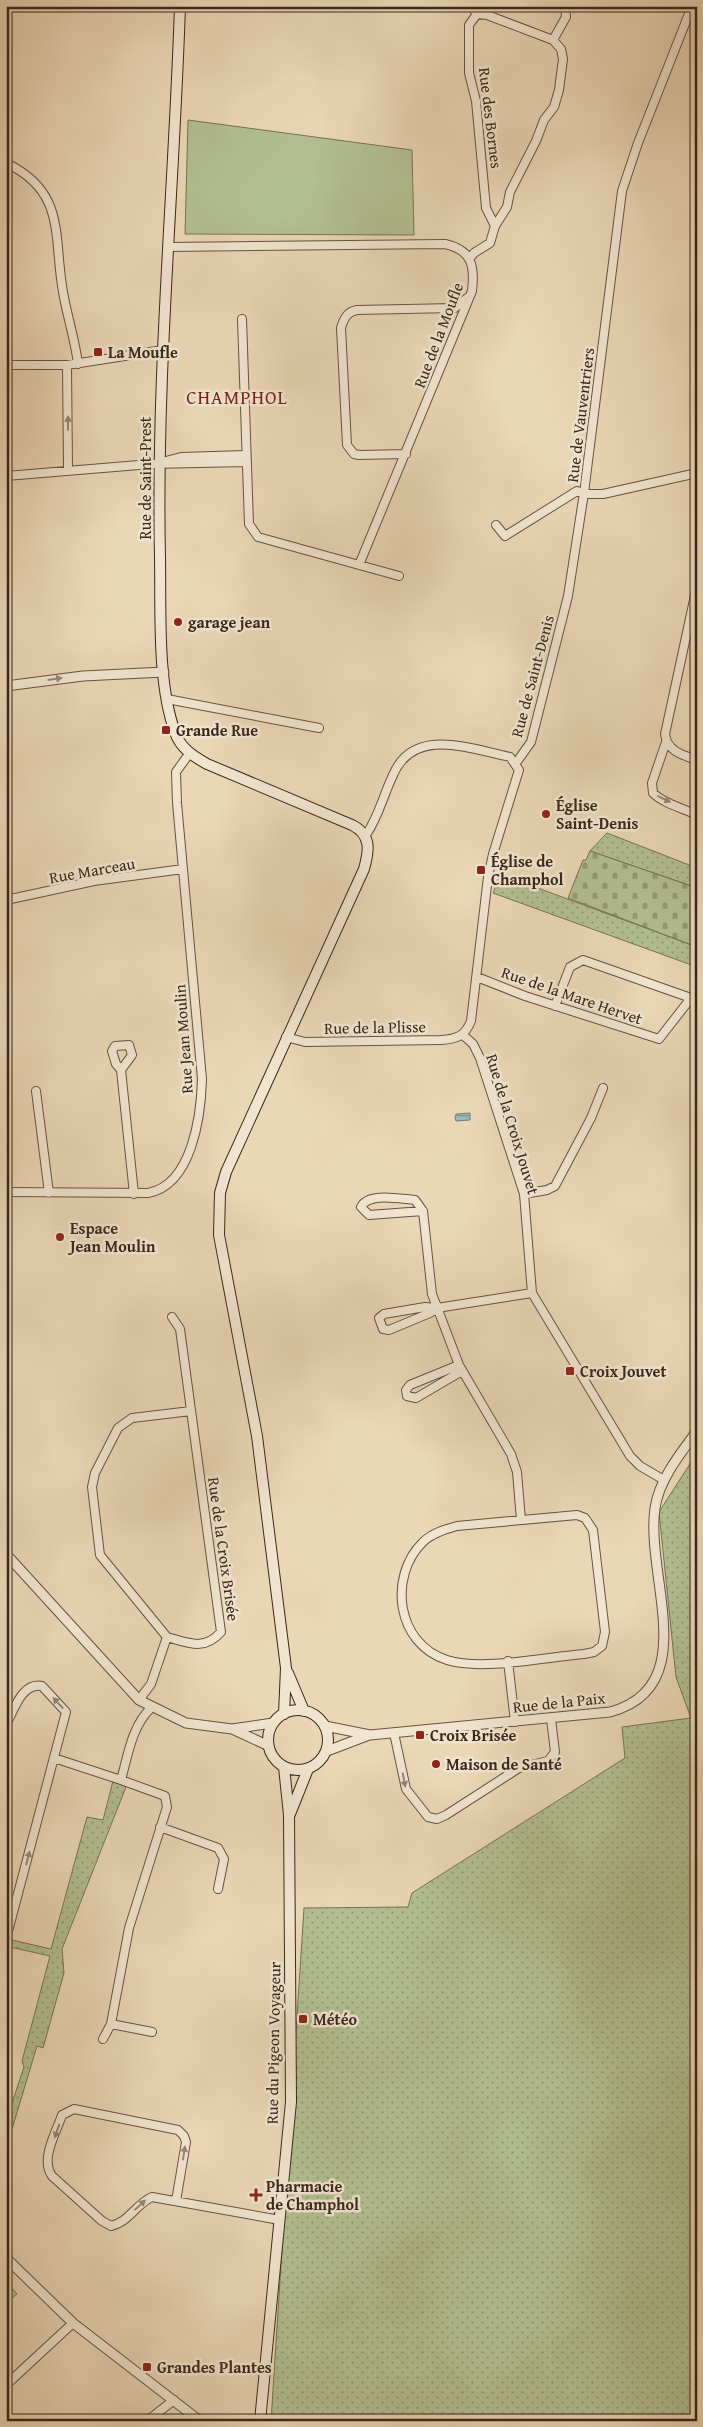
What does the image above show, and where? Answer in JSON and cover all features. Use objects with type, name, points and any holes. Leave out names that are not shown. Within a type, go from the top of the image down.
[{"type":"main road","name":"Rue de Saint-Prest","points":[[181,6],[162,350],[158,464],[164,672],[175,734],[189,754],[207,764],[352,824],[366,835]]},
{"type":"main road","points":[[284,1714],[286,1668],[256,1436],[219,1236],[218,1211],[226,1172],[364,869],[368,855],[366,835]]},
{"type":"main road","points":[[286,1668],[304,1710]]},
{"type":"main road","points":[[294,1710],[304,1710],[316,1716],[325,1726],[329,1738],[327,1751],[320,1762],[308,1769],[296,1770],[284,1767],[274,1758],[269,1746],[269,1734],[274,1723],[284,1714],[294,1710]]},
{"type":"main road","name":"Rue du Pigeon Voyageur","points":[[260,2421],[291,2102],[289,1815],[284,1767]]},
{"type":"main road","name":"Rue du Pigeon Voyageur","points":[[289,1815],[308,1769]]},
{"type":"street","points":[[471,6],[477,14],[487,15],[553,40],[566,17],[565,6]]},
{"type":"street","name":"Rue de Vauventriers","points":[[496,525],[505,536],[577,491],[584,494],[622,191],[628,170],[692,6]]},
{"type":"street","name":"Rue des Bornes","points":[[477,14],[469,26],[469,73],[476,101],[486,208],[495,226]]},
{"type":"street","name":"Rue des Bornes","points":[[469,259],[474,253],[490,243],[495,226],[507,206],[510,192],[536,141],[544,120],[554,107],[559,90],[563,59],[561,50],[553,40]]},
{"type":"street","points":[[6,163],[35,182],[45,195],[53,211],[62,290],[78,364]]},
{"type":"street","points":[[168,247],[445,244],[464,252],[469,259]]},
{"type":"street","name":"Rue de la Moufle","points":[[359,565],[469,297],[473,266],[469,259]]},
{"type":"street","points":[[406,454],[359,455],[354,454],[347,445],[342,338],[343,321],[350,312],[357,310],[455,308],[469,297]]},
{"type":"street","points":[[242,319],[249,524],[258,537],[399,576]]},
{"type":"street","points":[[6,365],[78,364],[132,353],[162,350]]},
{"type":"street","points":[[67,365],[68,471]]},
{"type":"street","points":[[6,476],[246,459]]},
{"type":"street","points":[[584,494],[603,494],[697,473]]},
{"type":"street","name":"Rue de Saint-Denis","points":[[516,763],[532,742],[568,596],[584,494]]},
{"type":"street","points":[[696,591],[665,729],[666,742],[652,783],[653,793],[660,799],[697,815]]},
{"type":"street","points":[[6,686],[83,676],[164,672]]},
{"type":"street","points":[[168,699],[319,728]]},
{"type":"street","points":[[666,742],[673,750],[697,760]]},
{"type":"street","points":[[366,835],[378,816],[399,763],[409,752],[422,746],[439,743],[510,757],[516,763],[519,770],[492,854],[471,1021],[463,1035]]},
{"type":"street","name":"Rue Jean Moulin","points":[[6,1192],[134,1194],[154,1192],[176,1178],[185,1161],[201,1109],[202,1080],[176,772],[189,754]]},
{"type":"street","name":"Rue Marceau","points":[[6,900],[94,881],[183,870]]},
{"type":"street","name":"Rue de la Mare Hervet","points":[[477,977],[555,1006],[659,1039],[691,998],[584,960],[570,967],[555,1006]]},
{"type":"street","name":"Rue de la Plisse","points":[[286,1037],[305,1042],[329,1042],[442,1040],[456,1039],[463,1035]]},
{"type":"street","name":"Rue de la Croix Jouvet","points":[[463,1035],[473,1044],[480,1058],[524,1194],[532,1293],[630,1456],[640,1466],[664,1480]]},
{"type":"street","points":[[121,1070],[134,1194]]},
{"type":"street","points":[[524,1194],[547,1190],[555,1186],[562,1177],[592,1118],[603,1088]]},
{"type":"street","points":[[36,1092],[49,1193]]},
{"type":"street","points":[[423,1211],[369,1215],[362,1207],[364,1202],[371,1198],[415,1200],[423,1211],[432,1294],[460,1368],[511,1454],[517,1472],[520,1520]]},
{"type":"street","points":[[437,1308],[430,1313],[389,1330],[383,1329],[380,1325],[379,1318],[384,1314],[437,1308],[532,1293]]},
{"type":"street","name":"Rue de la Croix Brisée","points":[[167,1637],[196,1645],[213,1641],[221,1632],[180,1329],[172,1316]]},
{"type":"street","points":[[460,1368],[416,1398],[407,1396],[406,1390],[410,1385],[460,1368]]},
{"type":"street","points":[[139,1700],[151,1684],[167,1637],[100,1555],[92,1487],[95,1472],[118,1428],[132,1418],[192,1411]]},
{"type":"street","name":"Rue de la Paix","points":[[327,1751],[370,1735],[610,1712],[624,1709],[637,1702],[660,1678],[665,1661],[666,1641],[654,1517],[657,1496],[664,1480],[697,1431]]},
{"type":"street","points":[[577,1515],[590,1522],[593,1530],[604,1639],[602,1646],[594,1652],[465,1664],[445,1659],[425,1647],[411,1631],[403,1612],[402,1575],[412,1555],[424,1540],[441,1530],[457,1526],[520,1520],[577,1515]]},
{"type":"street","points":[[7,1555],[139,1700],[186,1723],[232,1729],[274,1723]]},
{"type":"street","points":[[508,1661],[515,1722]]},
{"type":"street","points":[[6,1725],[24,1692],[29,1687],[42,1686],[66,1712],[6,1939]]},
{"type":"street","points":[[121,1780],[137,1726],[143,1715],[152,1707]]},
{"type":"street","points":[[394,1733],[406,1789],[428,1817],[437,1818],[446,1815],[519,1768],[548,1761],[555,1752],[552,1719]]},
{"type":"street","name":"Rue de la Paix","points":[[325,1726],[370,1735]]},
{"type":"street","points":[[232,1729],[269,1746]]},
{"type":"street","points":[[54,1758],[165,1796],[167,1807],[129,1928],[111,2024],[103,2039]]},
{"type":"street","points":[[160,1827],[218,1848],[224,1859],[218,1889]]},
{"type":"street","points":[[111,2024],[152,2032]]},
{"type":"street","points":[[176,2201],[186,2142],[184,2136],[178,2130],[74,2108],[62,2115],[47,2160],[47,2169],[52,2176],[102,2221],[111,2226],[121,2224],[145,2200],[152,2197],[280,2220]]},
{"type":"street","points":[[6,2258],[73,2323],[200,2421]]},
{"type":"street","points":[[6,2385],[73,2323]]},
{"type":"street","points":[[148,2421],[174,2400]]},
{"type":"green space","points":[[188,120],[412,150],[414,235],[185,234]]},
{"type":"green space","points":[[607,833],[697,868],[697,888],[590,851]]},
{"type":"green space","points":[[590,851],[697,888],[697,947],[568,898],[583,860],[586,860]]},
{"type":"green space","points":[[500,874],[697,947],[697,967],[493,893]]},
{"type":"green space","points":[[697,1453],[697,2421],[271,2421],[304,1908],[408,1907],[412,1893],[625,1758],[622,1727],[691,1718],[676,1677],[659,1512]]},
{"type":"green space","points":[[113,1781],[126,1787],[62,1949],[64,1973],[43,2048],[37,2046],[6,2149],[6,2121],[24,2067],[22,2061],[50,1956],[10,1947],[12,1940],[51,1949],[87,1817],[103,1820]]},
{"type":"green space","points":[[6,2281],[17,2294],[6,2303]]},
{"type":"water","points":[[470,1113],[470,1120],[456,1121],[456,1114]]},
{"type":"place","name":"La Moufle","points":[[98,352]]},
{"type":"place","name":"garage jean","points":[[178,622]]},
{"type":"place","name":"Grande Rue","points":[[166,730]]},
{"type":"place","name":"Église Saint-Denis","points":[[546,814]]},
{"type":"place","name":"Église de Champhol","points":[[481,870]]},
{"type":"place","name":"Espace Jean Moulin","points":[[60,1237]]},
{"type":"place","name":"Croix Jouvet","points":[[570,1371]]},
{"type":"place","name":"Croix Brisée","points":[[420,1735]]},
{"type":"place","name":"Maison de Santé","points":[[436,1764]]},
{"type":"place","name":"Météo","points":[[303,2019]]},
{"type":"place","name":"Pharmacie de Champhol","points":[[256,2195]]},
{"type":"place","name":"Grandes Plantes","points":[[147,2367]]},
{"type":"district","name":"CHAMPHOL","points":[[237,397]]}]
